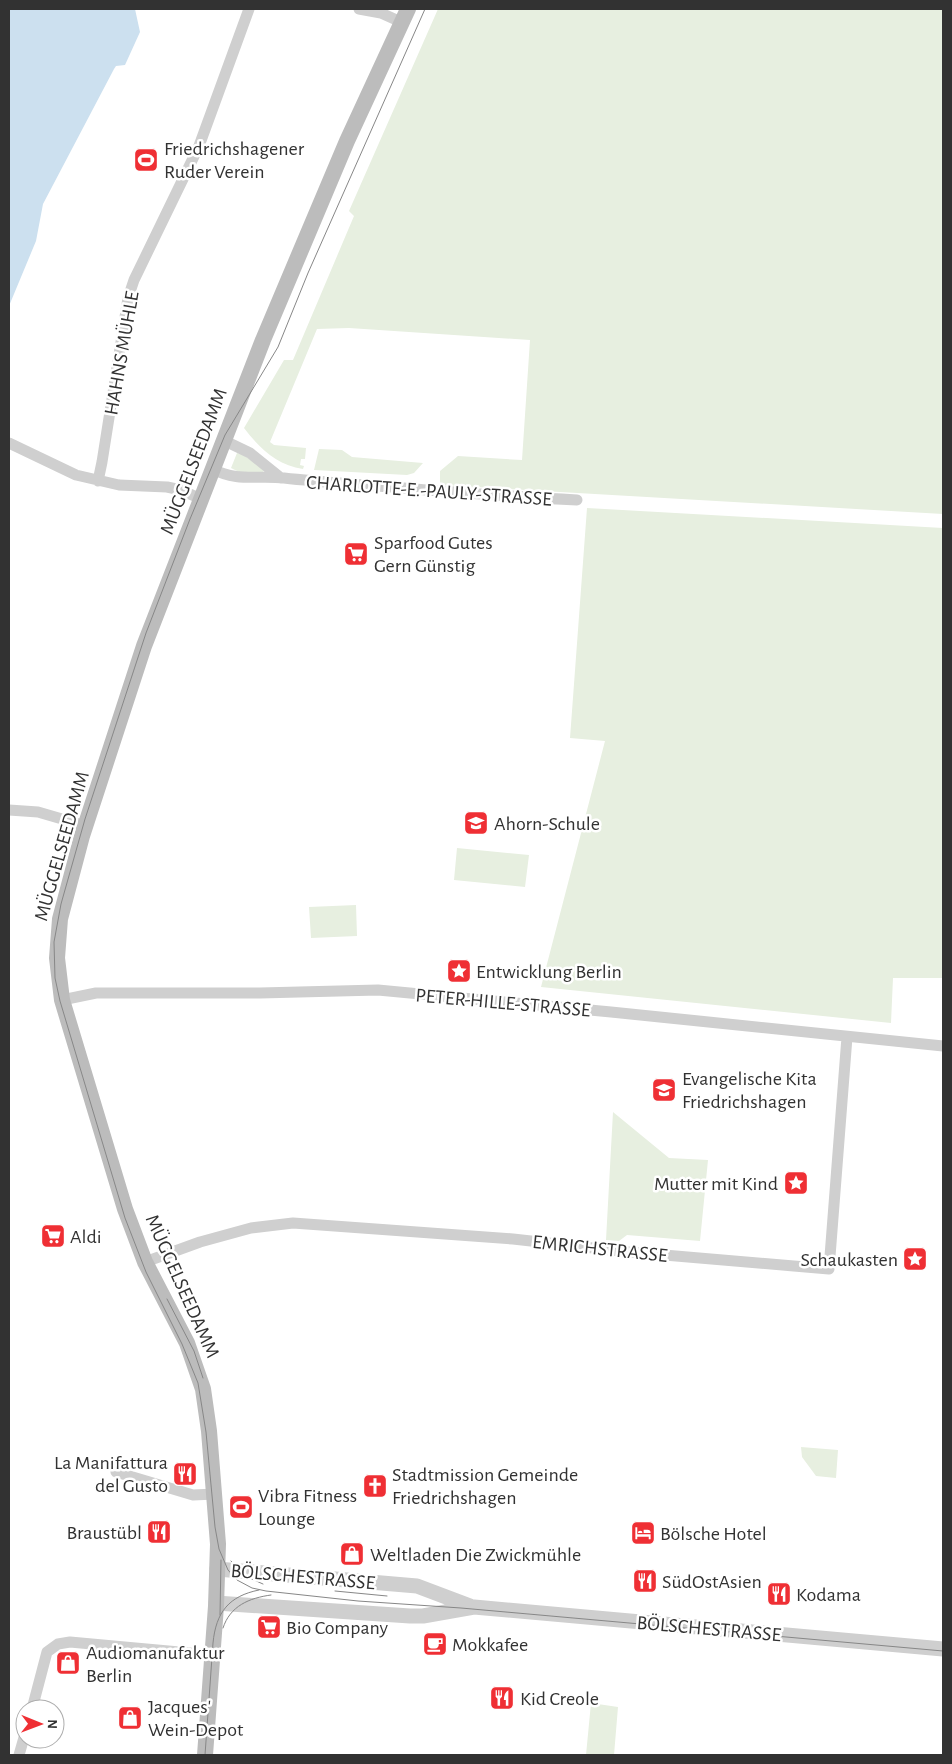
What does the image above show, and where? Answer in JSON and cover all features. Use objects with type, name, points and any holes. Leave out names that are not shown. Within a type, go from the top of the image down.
[{"type":"main road","name":"MÜGGELSEEDAMM","points":[[205,1755],[216,1603],[217,1528],[208,1425],[201,1382],[187,1343],[145,1262],[116,1179],[62,1000],[58,973],[60,919],[86,826],[144,646],[263,340],[338,163],[405,15]]},
{"type":"street","name":"HAHNS MÜHLE","points":[[98,481],[128,298],[134,280],[200,146],[250,9]]},
{"type":"street","points":[[359,9],[405,15]]},
{"type":"street","name":"CHARLOTTE-E.-PAULY-STRASSE","points":[[224,441],[246,451],[281,478]]},
{"type":"street","points":[[9,443],[57,467],[98,481],[119,485],[167,486],[182,490],[201,499]]},
{"type":"street","name":"CHARLOTTE-E.-PAULY-STRASSE","points":[[213,469],[226,475],[246,478],[281,478],[434,491],[577,500]]},
{"type":"street","points":[[9,810],[38,812],[86,826]]},
{"type":"street","name":"PETER-HILLE-STRASSE","points":[[62,1000],[96,993],[260,993],[378,990],[943,1046]]},
{"type":"street","name":"EMRICHSTRASSE","points":[[145,1262],[200,1242],[251,1228],[293,1223],[513,1239],[629,1252],[829,1268],[848,1037]]},
{"type":"street","points":[[116,1472],[193,1495],[215,1494]]},
{"type":"street","name":"BÖLSCHESTRASSE","points":[[217,1569],[417,1586],[474,1607],[943,1649]]},
{"type":"street","name":"BÖLSCHESTRASSE","points":[[216,1603],[410,1616],[423,1616],[474,1607]]},
{"type":"street","points":[[35,1699],[47,1652],[58,1644],[70,1642],[212,1655]]},
{"type":"green space","points":[[438,9],[943,9],[943,514],[440,485],[440,471],[458,456],[522,460],[530,340],[349,328],[317,329],[270,442],[274,445],[306,448],[305,459],[301,459],[300,465],[304,466],[303,469],[277,460],[256,443],[244,428],[284,360],[293,360],[354,216],[349,211]]},
{"type":"green space","points":[[319,449],[342,450],[352,457],[423,463],[414,473],[407,475],[314,470]]},
{"type":"green space","points":[[237,453],[242,454],[264,469],[263,474],[239,472],[231,468]]},
{"type":"green space","points":[[587,508],[943,528],[943,978],[893,978],[891,1023],[541,987],[605,741],[570,738]]},
{"type":"green space","points":[[457,848],[529,855],[525,887],[454,880]]},
{"type":"green space","points":[[356,905],[357,936],[311,938],[309,907]]},
{"type":"green space","points":[[613,1112],[669,1158],[708,1160],[700,1241],[627,1235],[619,1241],[606,1240]]},
{"type":"green space","points":[[801,1447],[838,1450],[836,1478],[816,1476],[802,1457]]},
{"type":"green space","points":[[591,1703],[618,1707],[614,1755],[586,1755]]},
{"type":"water","points":[[9,9],[135,9],[140,32],[125,65],[116,66],[114,69],[43,204],[36,241],[9,306]]},
{"type":"tram line","points":[[425,9],[308,273],[278,347],[225,435],[190,519],[146,633],[85,819],[61,904],[54,942],[55,978],[60,1001],[125,1218],[146,1272],[182,1344],[198,1383],[206,1432],[215,1527],[219,1549],[228,1570],[237,1580],[252,1588],[266,1591],[358,1601],[461,1608],[943,1651]]},
{"type":"tram line","points":[[167,1299],[194,1351],[203,1378]]},
{"type":"tram line","points":[[220,1615],[221,1560]]},
{"type":"tram line","points":[[231,1561],[245,1576],[263,1584]]},
{"type":"tram line","points":[[205,1755],[213,1643],[217,1622],[232,1601],[240,1596],[259,1590]]},
{"type":"tram line","points":[[335,1591],[387,1596]]},
{"type":"tram line","points":[[223,1628],[230,1614],[241,1604],[255,1598],[271,1595]]},
{"type":"place","name":"Friedrichshagener Ruder Verein","points":[[146,160]]},
{"type":"place","name":"Sparfood Gutes Gern Günstig","points":[[356,554]]},
{"type":"place","name":"Ahorn-Schule","points":[[476,823]]},
{"type":"place","name":"Entwicklung Berlin","points":[[459,971]]},
{"type":"place","name":"Evangelische Kita Friedrichshagen","points":[[664,1090]]},
{"type":"place","name":"Mutter mit Kind","points":[[796,1183]]},
{"type":"place","name":"Aldi","points":[[53,1236]]},
{"type":"place","name":"Schaukasten","points":[[915,1259]]},
{"type":"place","name":"La Manifattura del Gusto","points":[[185,1474]]},
{"type":"place","name":"Stadtmission Gemeinde Friedrichshagen","points":[[375,1486]]},
{"type":"place","name":"Vibra Fitness Lounge","points":[[241,1507]]},
{"type":"place","name":"Braustübl","points":[[159,1532]]},
{"type":"place","name":"Bölsche Hotel","points":[[643,1533]]},
{"type":"place","name":"Weltladen Die Zwickmühle","points":[[352,1554]]},
{"type":"place","name":"SüdOstAsien","points":[[645,1581]]},
{"type":"place","name":"Kodama","points":[[779,1594]]},
{"type":"place","name":"Bio Company","points":[[269,1627]]},
{"type":"place","name":"Mokkafee","points":[[435,1644]]},
{"type":"place","name":"Audiomanufaktur Berlin","points":[[68,1663]]},
{"type":"place","name":"Kid Creole","points":[[502,1698]]},
{"type":"place","name":"Jacques' Wein-Depot","points":[[130,1718]]}]
